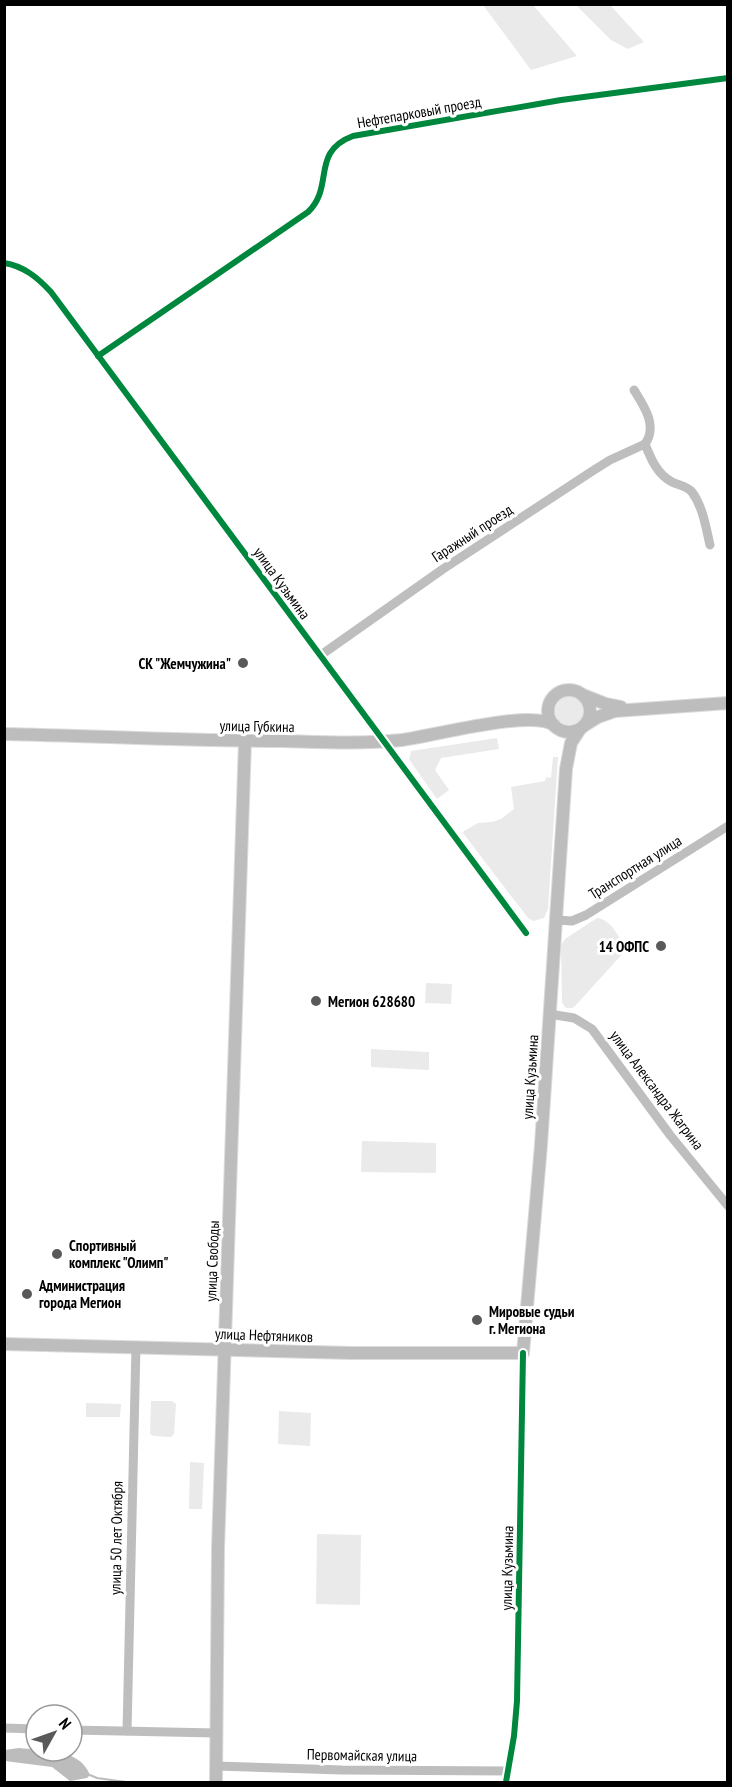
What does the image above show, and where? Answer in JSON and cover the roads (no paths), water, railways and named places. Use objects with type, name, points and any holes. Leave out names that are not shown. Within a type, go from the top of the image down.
[{"type":"main road","points":[[508,722],[535,711],[565,691],[578,692],[606,704],[631,708]]},
{"type":"main road","points":[[566,769],[571,743],[590,715],[586,699],[578,692]]},
{"type":"main road","points":[[554,697],[549,711],[563,740],[566,769]]},
{"type":"main road","points":[[508,722],[536,719],[546,721],[568,732],[583,727],[606,714],[631,708],[728,703]]},
{"type":"main road","name":"улица Губкина","points":[[4,734],[245,741],[385,741],[508,722]]},
{"type":"main road","name":"улица Свободы","points":[[216,1782],[218,1548],[245,741]]},
{"type":"main road","name":"улица Кузьмина","points":[[523,1353],[541,1145],[566,769]]},
{"type":"main road","name":"улица Нефтяников","points":[[4,1344],[523,1353]]},
{"type":"street","name":"Нефтепарковый проезд","points":[[98,356],[308,212],[320,193],[328,155],[344,139],[512,107],[728,78]]},
{"type":"street","name":"улица Кузьмина","points":[[4,263],[27,271],[43,284],[526,933]]},
{"type":"street","points":[[634,390],[649,420],[650,435],[645,444],[660,472],[692,493],[702,513],[710,545]]},
{"type":"street","name":"Гаражный проезд","points":[[321,655],[443,569],[594,470],[645,444]]},
{"type":"street","name":"Транспортная улица","points":[[555,920],[572,921],[586,915],[728,826]]},
{"type":"street","name":"улица Александра Жагрина","points":[[549,1014],[574,1018],[592,1029],[670,1135],[728,1206]]},
{"type":"street","name":"улица 50 лет Октября","points":[[127,1731],[136,1346]]},
{"type":"street","name":"улица Кузьмина","points":[[506,1782],[517,1701],[523,1353]]},
{"type":"street","points":[[4,1728],[24,1729]]},
{"type":"street","points":[[84,1730],[216,1733]]},
{"type":"street","name":"Первомайская улица","points":[[216,1766],[342,1770],[508,1771]]},
{"type":"waterway","points":[[90,1775],[126,1782]]},
{"type":"place","name":"СК \"Жемчужина\"","points":[[243,663]]},
{"type":"place","name":"14 ОФПС","points":[[661,946]]},
{"type":"place","name":"Мегион 628680","points":[[316,1001]]},
{"type":"place","name":"Спортивный комплекс \"Олимп\"","points":[[57,1254]]},
{"type":"place","name":"Администрация города Мегион","points":[[27,1294]]},
{"type":"place","name":"Мировые судьи г. Мегиона","points":[[477,1320]]}]
